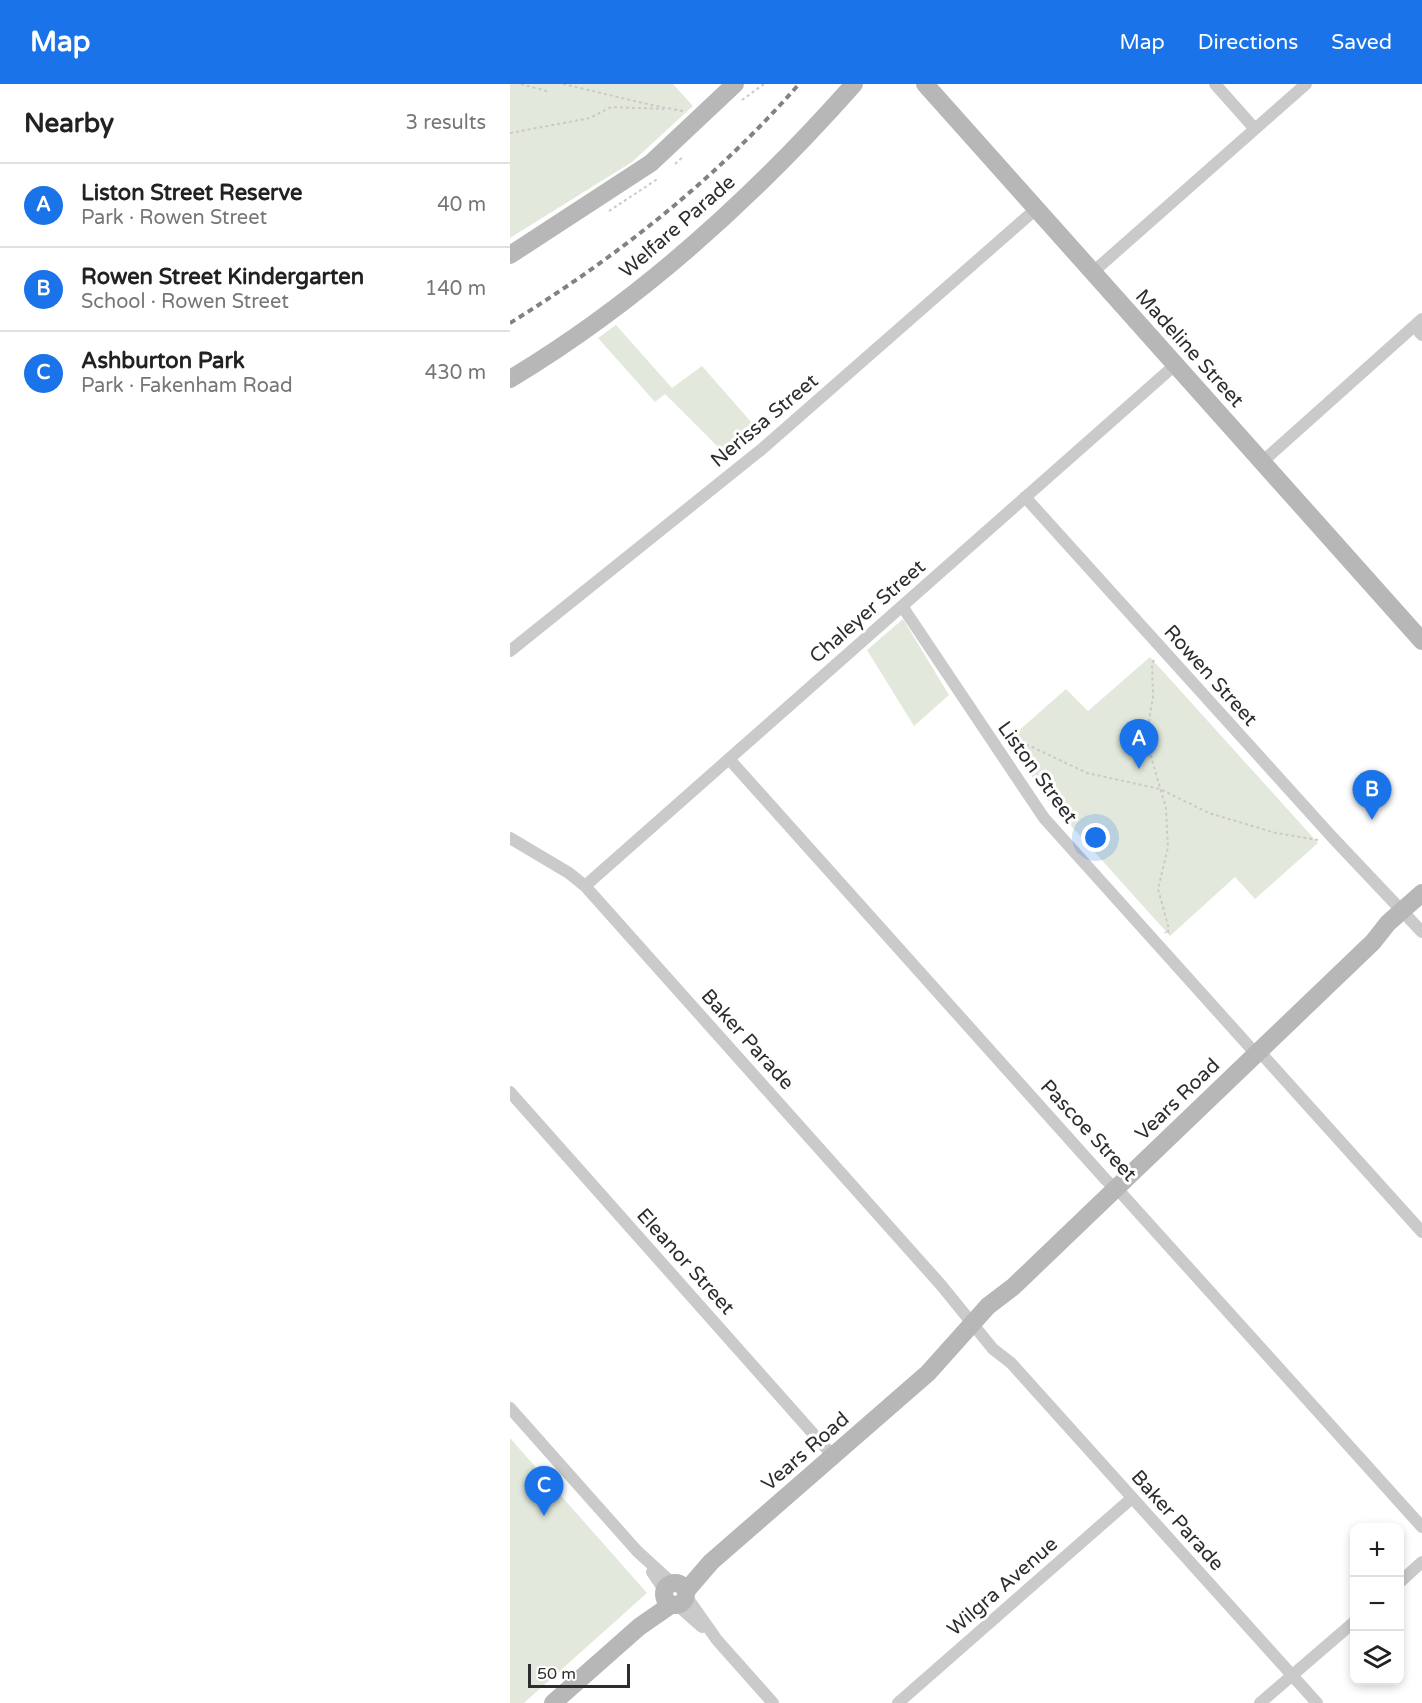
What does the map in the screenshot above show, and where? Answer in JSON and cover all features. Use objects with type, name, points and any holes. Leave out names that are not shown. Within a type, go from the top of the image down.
[{"type":"street","points":[[510,255],[651,163],[735,84]]},
{"type":"street","name":"Welfare Parade","points":[[510,380],[611,311],[719,223],[783,162],[854,84]]},
{"type":"street","name":"Madeline Street","points":[[925,84],[1422,641]]},
{"type":"street","points":[[1215,84],[1255,129]]},
{"type":"street","points":[[1093,272],[1306,84]]},
{"type":"street","name":"Nerissa Street","points":[[510,651],[778,435],[1036,209]]},
{"type":"street","points":[[1262,462],[1419,327]]},
{"type":"street","name":"Chaleyer Street","points":[[585,886],[1175,365]]},
{"type":"street","name":"Rowen Street","points":[[1025,497],[1369,878],[1422,940]]},
{"type":"street","name":"Liston Street","points":[[902,606],[1044,818],[1422,1232]]},
{"type":"street","name":"Pascoe Street","points":[[729,759],[1422,1527]]},
{"type":"street","name":"Baker Parade","points":[[510,838],[569,873],[585,886],[1317,1703]]},
{"type":"street","name":"Vears Road","points":[[552,1703],[928,1372],[978,1325],[998,1297],[1013,1287],[1116,1189],[1402,915],[1422,893]]},
{"type":"street","name":"Vears Road","points":[[1402,915],[1422,901]]},
{"type":"street","name":"Rowen Street","points":[[1402,915],[1422,932]]},
{"type":"street","name":"Eleanor Street","points":[[510,1092],[833,1456]]},
{"type":"street","points":[[510,1408],[773,1703]]},
{"type":"street","name":"Wilgra Avenue","points":[[898,1703],[1132,1498]]},
{"type":"street","points":[[1404,1578],[1422,1562]]},
{"type":"street","points":[[1260,1703],[1350,1625]]},
{"type":"path","points":[[521,84],[550,92]]},
{"type":"path","points":[[562,84],[673,109],[687,111],[709,109]]},
{"type":"path","points":[[510,133],[590,118],[611,107],[673,109]]},
{"type":"path","points":[[1159,926],[1167,934],[1169,929],[1158,889],[1168,847],[1166,808],[1150,753],[1148,726],[1153,703],[1154,659],[1161,668]]},
{"type":"path","points":[[1014,752],[1008,742],[1018,741],[1087,773],[1160,789],[1209,813],[1276,833],[1318,840],[1310,831]]},
{"type":"shaded area","points":[[510,84],[673,84],[693,106],[632,162],[510,238]]},
{"type":"shaded area","points":[[616,325],[672,388],[702,366],[759,431],[728,457],[665,394],[655,402],[598,338]]},
{"type":"shaded area","points":[[903,619],[949,695],[914,726],[867,650]]},
{"type":"shaded area","points":[[1150,657],[1318,843],[1255,899],[1235,877],[1170,936],[1046,798],[1008,740],[1066,689],[1088,711]]},
{"type":"shaded area","points":[[510,1438],[647,1593],[524,1703],[510,1703]]},
{"type":"railway","points":[[510,323],[589,271],[664,214],[734,152],[799,84]]},
{"type":"place","name":"Liston Street Reserve","points":[[1139,769]]},
{"type":"place","name":"Rowen Street Kindergarten","points":[[1372,820]]},
{"type":"place","name":"Ashburton Park","points":[[544,1516]]}]
